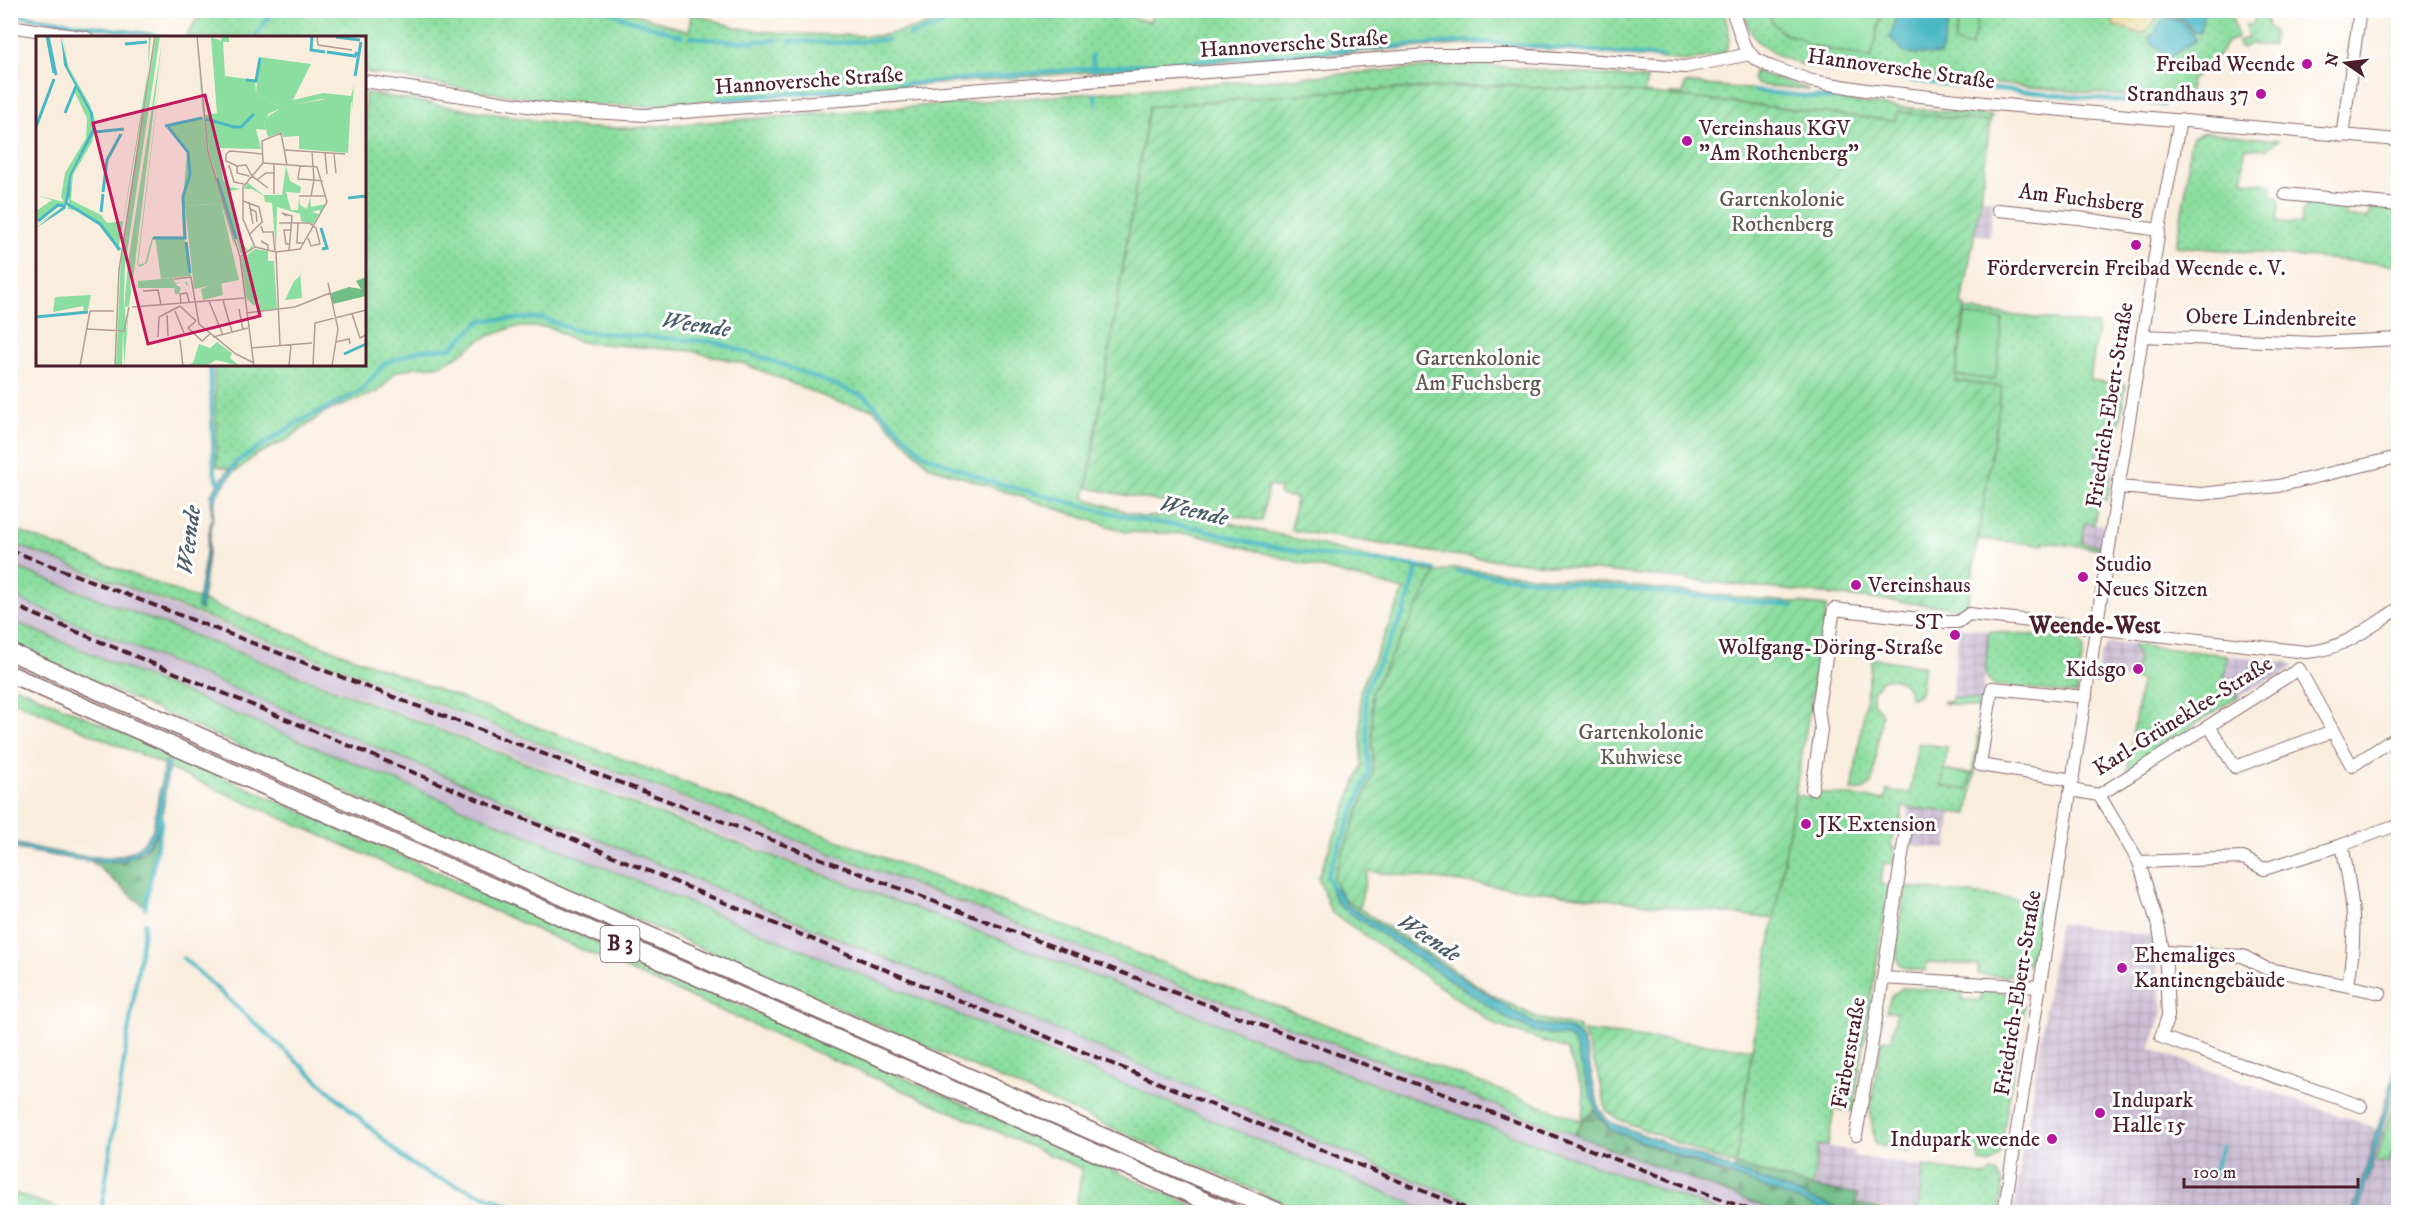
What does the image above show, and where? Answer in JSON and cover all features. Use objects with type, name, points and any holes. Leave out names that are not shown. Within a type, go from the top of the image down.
[{"type":"highway","name":"B 3","points":[[10,652],[1131,1149],[1280,1212]]},
{"type":"highway","name":"B 3","points":[[10,674],[1230,1212]]},
{"type":"street","points":[[1732,10],[1738,33],[1750,54]]},
{"type":"street","points":[[2342,136],[2360,10]]},
{"type":"street","points":[[10,26],[74,36]]},
{"type":"street","name":"Hannoversche Straße","points":[[366,81],[553,110],[645,115],[1428,55],[1515,55],[1685,67],[1750,54],[1763,63],[1793,75],[1866,90],[1994,104],[2398,140]]},
{"type":"street","name":"Friedrich-Ebert-Straße","points":[[2004,1212],[2159,230],[2180,120]]},
{"type":"street","points":[[2285,194],[2398,205]]},
{"type":"street","name":"Am Fuchsberg","points":[[1998,210],[2078,218],[2159,230]]},
{"type":"street","name":"Obere Lindenbreite","points":[[2142,336],[2314,343],[2398,339]]},
{"type":"street","points":[[2119,487],[2201,494],[2278,486],[2398,457]]},
{"type":"street","points":[[1812,789],[1821,730],[1818,707],[1834,609],[1946,622],[1958,622],[1969,615],[2097,627],[2301,652]]},
{"type":"street","name":"Karl-Grüneklee-Straße","points":[[2072,785],[2099,795],[2300,669],[2301,652],[2330,649],[2351,639],[2398,609]]},
{"type":"street","points":[[2300,669],[2352,766],[2398,736]]},
{"type":"street","points":[[2072,785],[1980,765],[1992,688],[2086,697]]},
{"type":"street","points":[[2209,726],[2235,767],[2333,731]]},
{"type":"street","points":[[2099,795],[2139,862],[2164,952],[2168,1016],[2161,1037],[2361,1106]]},
{"type":"street","points":[[2139,862],[2243,858],[2264,869],[2391,827]]},
{"type":"street","name":"Färberstraße","points":[[1856,1135],[1906,829]]},
{"type":"street","points":[[2342,845],[2355,917],[2354,952],[2348,984]]},
{"type":"street","points":[[2164,952],[2244,956],[2265,968],[2348,984],[2380,993]]},
{"type":"street","name":"Färberstraße","points":[[1883,978],[2040,987]]},
{"type":"shaded area","points":[[1981,198],[1994,200],[1989,236],[1975,234]]},
{"type":"shaded area","points":[[2098,442],[2116,445],[2112,473],[2094,470]]},
{"type":"shaded area","points":[[2085,523],[2104,525],[2100,546],[2082,543]]},
{"type":"shaded area","points":[[10,543],[1777,1212],[1422,1212],[1426,1210],[11,620],[11,596],[907,967],[1391,1171],[1547,1207],[1578,1209],[1596,1167],[11,565]]},
{"type":"shaded area","points":[[1959,627],[1989,631],[1982,700],[1952,697]]},
{"type":"shaded area","points":[[2107,644],[2289,662],[2293,668],[2278,677],[2267,680],[2206,717],[2187,729],[2189,733],[2127,772],[2141,680],[2097,676],[2101,655]]},
{"type":"shaded area","points":[[1909,808],[1951,812],[1947,849],[1910,845],[1911,835],[1906,835]]},
{"type":"shaded area","name":"Indupark weende","points":[[2059,923],[2153,936],[2163,1011],[2150,1049],[2384,1131],[2398,1085],[2398,1212],[2013,1212]]},
{"type":"shaded area","points":[[1818,1145],[1853,1151],[1853,1156],[1925,1167],[1917,1212],[1892,1212],[1892,1209],[1856,1203],[1857,1194],[1812,1187]]},
{"type":"green space","points":[[203,10],[624,10],[689,32],[691,13],[738,28],[788,34],[880,36],[921,27],[960,10],[1107,11],[1150,22],[1153,10],[1723,10],[1729,38],[1723,54],[1686,61],[1485,44],[645,106],[540,100],[366,72],[366,36],[186,36]]},
{"type":"green space","points":[[1767,10],[1882,11],[1871,58],[1809,45],[1798,37],[1784,34],[1772,22]]},
{"type":"green space","points":[[1743,11],[1767,11],[1784,34],[1798,37],[1809,45],[1871,58],[1882,11],[2232,11],[2237,38],[2227,42],[2214,62],[2191,80],[2187,102],[1883,73],[1882,78],[1818,68],[1786,59],[1761,44],[1752,33]]},
{"type":"green space","points":[[2260,11],[2265,12],[2268,27],[2274,32],[2273,45],[2254,45],[2254,42],[2243,48],[2239,46],[2238,41],[2248,38],[2245,25],[2253,25],[2254,17]]},
{"type":"green space","points":[[1960,16],[1978,20],[1971,47],[1954,42]]},
{"type":"green space","points":[[1480,65],[1647,79],[1644,93],[1512,85],[1461,86],[1324,92],[1149,107],[1085,498],[1141,517],[1197,515],[1436,573],[1372,692],[1373,774],[1333,878],[1343,898],[1493,995],[1540,1019],[1579,1027],[1599,1107],[1582,1121],[1584,1092],[1566,1049],[1496,1025],[1331,912],[1318,877],[1362,766],[1360,691],[1404,590],[1193,534],[1126,532],[929,466],[873,409],[837,402],[745,364],[692,351],[579,342],[549,327],[514,327],[481,339],[458,356],[438,366],[414,367],[396,372],[379,391],[325,412],[288,439],[254,456],[237,471],[217,466],[214,366],[366,366],[366,93],[584,128],[631,128]]},
{"type":"green space","points":[[1754,71],[1808,90],[1758,85],[1753,80]]},
{"type":"green space","points":[[1685,83],[1992,116],[1990,122],[1897,112],[1895,121],[1669,96],[1670,94],[1683,94]]},
{"type":"green space","points":[[1512,85],[1644,93],[1895,121],[1897,112],[1990,122],[1982,191],[1962,305],[1965,306],[1955,381],[2002,387],[1967,609],[1451,555],[1291,530],[1296,498],[1279,495],[1280,488],[1268,486],[1262,521],[1087,488],[1149,107],[1324,92]]},
{"type":"green space","points":[[2204,132],[2278,140],[2267,149],[2245,148],[2243,181],[2272,184],[2271,196],[2280,197],[2277,221],[2301,224],[2302,213],[2309,200],[2346,205],[2345,216],[2368,219],[2370,208],[2373,206],[2398,209],[2398,265],[2176,246],[2186,189],[2190,144],[2193,137]]},
{"type":"green space","points":[[1965,310],[2098,325],[2090,380],[2126,385],[2117,438],[2109,437],[2108,444],[2098,442],[2094,470],[2112,473],[2107,500],[2098,500],[2094,524],[2085,523],[2082,543],[2100,546],[2100,549],[2044,542],[2044,545],[1978,539],[2001,387],[1955,381]]},
{"type":"green space","points":[[1965,315],[2003,320],[1995,380],[1956,375]]},
{"type":"green space","points":[[10,528],[1582,1121],[1575,1135],[11,543]]},
{"type":"green space","points":[[10,565],[672,819],[1001,940],[1340,1071],[1720,1212],[1622,1212],[1562,1207],[1561,1212],[1498,1212],[1391,1171],[907,967],[11,596]]},
{"type":"green space","name":"Gartenkolonie Kuhwiese","points":[[1455,568],[1827,606],[1774,919],[1368,871],[1359,908],[1343,898],[1333,878],[1373,774],[1372,692],[1436,573]]},
{"type":"green space","points":[[10,620],[1432,1212],[1304,1212],[11,646]]},
{"type":"green space","points":[[1989,631],[2066,639],[2067,633],[2074,633],[2084,648],[2080,670],[2072,668],[2071,675],[2075,677],[2074,683],[2078,684],[2076,694],[1993,685],[1985,674]]},
{"type":"green space","points":[[2133,645],[2227,655],[2223,691],[2235,692],[2238,697],[2187,729],[2189,733],[2178,740],[2175,736],[2167,741],[2169,746],[2127,772],[2141,681],[2135,680],[2138,657]]},
{"type":"green space","points":[[1872,658],[1924,666],[1920,693],[1910,698],[1904,684],[1892,679],[1882,680],[1873,691],[1873,702],[1882,714],[1873,780],[1865,789],[1852,791]]},
{"type":"green space","points":[[10,684],[1208,1212],[1075,1212],[1082,1169],[160,763],[11,700]]},
{"type":"green space","points":[[1952,697],[1987,701],[1968,814],[1903,807],[1899,828],[1894,827],[1891,846],[1895,848],[1893,864],[1884,863],[1880,884],[1889,886],[1853,1111],[1834,1109],[1828,1146],[1818,1145],[1812,1187],[1736,1165],[1752,1049],[1795,795],[1815,798],[1817,792],[1885,800],[1887,790],[1910,793],[1918,743],[1947,747],[1945,770],[1972,774],[1983,709],[1943,703],[1943,701],[1951,702]]},
{"type":"green space","points":[[1944,770],[1971,774],[1968,790],[1942,786]]},
{"type":"green space","points":[[158,832],[145,907],[92,862],[123,861],[144,852]]},
{"type":"green space","points":[[1906,887],[2042,902],[2038,935],[2031,957],[2025,966],[2006,976],[1978,974],[1978,965],[1927,962],[1926,971],[1904,967],[1899,963],[1896,949]]},
{"type":"green space","points":[[1902,988],[1963,991],[1962,1000],[1981,1000],[1981,991],[2000,992],[2014,997],[2024,1006],[2000,1155],[1990,1164],[1979,1162],[1978,1153],[1910,1142],[1910,1151],[1875,1144],[1870,1110],[1882,1039],[1892,1040],[1896,1013],[1886,1011],[1891,997]]},
{"type":"green space","points":[[1583,1031],[1752,1049],[1736,1165],[1618,1119],[1606,1110],[1600,1080]]},
{"type":"green space","points":[[2398,1085],[2398,1137],[2388,1164],[2376,1162]]},
{"type":"green space","points":[[1596,1109],[1598,1117],[1613,1131],[1730,1177],[1736,1165],[1812,1187],[1857,1194],[1856,1203],[1890,1212],[1777,1212],[1575,1135],[1582,1121]]},
{"type":"green space","points":[[1924,1166],[1988,1176],[1990,1172],[1996,1173],[2003,1183],[1999,1212],[1917,1212]]},
{"type":"green space","points":[[11,1192],[70,1212],[25,1212],[11,1209]]},
{"type":"sand","points":[[2115,11],[2161,14],[2142,34],[2113,25]]},
{"type":"water","points":[[1898,11],[1936,11],[1951,15],[1940,55],[1904,53],[1890,37]]},
{"type":"water","points":[[2141,11],[2204,11],[2200,33],[2193,32],[2184,19]]},
{"type":"water","points":[[2166,18],[2182,21],[2196,40],[2167,59],[2148,38],[2158,31],[2156,28]]},
{"type":"water","points":[[233,464],[237,467],[218,493],[214,504],[201,610],[197,608],[212,515],[211,494]]},
{"type":"water","points":[[165,760],[170,762],[160,825],[150,843],[133,857],[107,862],[66,858],[11,848],[11,843],[89,857],[120,856],[135,850],[153,829]]},
{"type":"water","points":[[1330,888],[1337,888],[1348,906],[1535,1024],[1562,1027],[1577,1034],[1585,1048],[1599,1107],[1610,1122],[1847,1212],[1829,1212],[1613,1131],[1598,1116],[1574,1043],[1568,1037],[1536,1032],[1508,1019],[1342,908],[1335,900]]},
{"type":"water","points":[[2398,1061],[2398,1074],[2358,1212],[2353,1211]]},
{"type":"waterway","points":[[255,36],[273,10]]},
{"type":"waterway","points":[[607,10],[621,17],[681,36]]},
{"type":"waterway","points":[[10,14],[160,36]]},
{"type":"waterway","points":[[908,36],[944,24]]},
{"type":"waterway","points":[[691,37],[736,42],[779,40]]},
{"type":"waterway","points":[[790,41],[832,43],[888,40]]},
{"type":"waterway","points":[[718,100],[1093,68],[1470,41],[1661,57]]},
{"type":"waterway","points":[[1092,55],[1093,70]]},
{"type":"waterway","points":[[1912,81],[2164,105]]},
{"type":"waterway","points":[[1755,91],[1832,99]]},
{"type":"waterway","points":[[1095,94],[1096,104]]},
{"type":"waterway","name":"Weende","points":[[232,468],[236,462],[300,421],[361,391],[384,364],[420,350],[451,348],[482,320],[542,318],[578,331],[715,342],[770,360],[866,397],[923,454],[988,481],[1139,520],[1199,528],[1252,543],[1312,554],[1418,566],[1405,611],[1365,690],[1369,773],[1327,876],[1334,890]]},
{"type":"waterway","points":[[210,366],[214,471],[220,486]]},
{"type":"waterway","points":[[1418,566],[1435,570]]},
{"type":"waterway","points":[[1457,572],[1793,606]]},
{"type":"waterway","points":[[145,908],[161,817]]},
{"type":"waterway","points":[[101,1212],[145,923]]},
{"type":"waterway","points":[[183,958],[408,1162],[430,1175],[529,1212]]},
{"type":"waterway","points":[[2211,1178],[2222,1146]]},
{"type":"railway","points":[[10,550],[1755,1212]]},
{"type":"railway","points":[[10,604],[925,986],[1475,1212]]},
{"type":"place","name":"Freibad Weende","points":[[2307,64]]},
{"type":"place","name":"Strandhaus 37","points":[[2261,94]]},
{"type":"place","name":"Vereinshaus KGV \"Am Rothenberg\"","points":[[1687,141]]},
{"type":"place","name":"Förderverein Freibad Weende e. V.","points":[[2136,245]]},
{"type":"place","name":"Studio Neues Sitzen","points":[[2083,577]]},
{"type":"place","name":"Vereinshaus","points":[[1856,585]]},
{"type":"place","name":"ST Wolfgang-Döring-Straße","points":[[1955,635]]},
{"type":"place","name":"Kidsgo","points":[[2138,669]]},
{"type":"place","name":"JK Extension","points":[[1806,824]]},
{"type":"place","name":"Ehemaliges Kantinengebäude","points":[[2122,968]]},
{"type":"place","name":"Indupark Halle 15","points":[[2100,1113]]},
{"type":"place","name":"Indupark weende","points":[[2052,1139]]},
{"type":"district","name":"Weende-West","points":[[2095,626]]},
{"type":"park label","name":"Gartenkolonie Rothenberg","points":[[1782,212]]},
{"type":"park label","name":"Gartenkolonie Am Fuchsberg","points":[[1478,370]]}]
